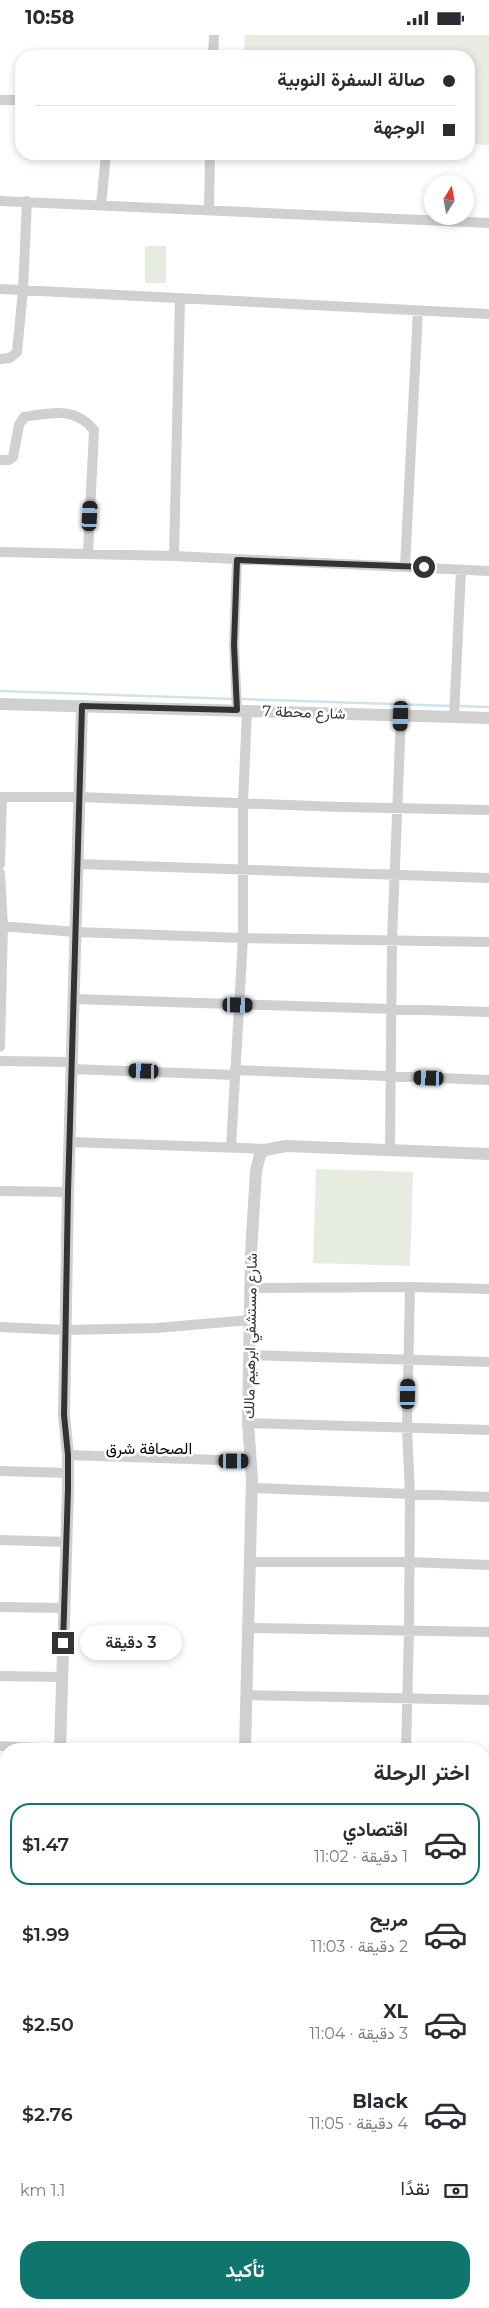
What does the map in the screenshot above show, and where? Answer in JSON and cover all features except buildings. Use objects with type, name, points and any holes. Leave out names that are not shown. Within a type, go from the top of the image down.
[{"type":"street","points":[[214,35],[214,50]]},
{"type":"street","points":[[0,100],[15,100]]},
{"type":"street","points":[[101,205],[105,160]]},
{"type":"street","points":[[209,210],[210,160]]},
{"type":"street","points":[[0,201],[489,223]]},
{"type":"street","points":[[0,359],[10,358],[17,351],[23,291],[27,201]]},
{"type":"street","points":[[0,289],[489,314]]},
{"type":"street","points":[[174,556],[180,299]]},
{"type":"street","points":[[405,566],[418,311]]},
{"type":"street","points":[[0,460],[9,460],[13,457],[19,425],[24,417],[54,412],[71,414],[86,420],[94,430],[88,553]]},
{"type":"street","points":[[0,552],[174,556],[489,571]]},
{"type":"street","points":[[231,1147],[243,938],[242,710],[234,645],[237,560]]},
{"type":"street","points":[[454,717],[461,570]]},
{"type":"street","name":"شارع محطة 7","points":[[0,704],[489,718]]},
{"type":"street","points":[[60,1743],[68,1473],[64,1415],[65,1330],[82,706]]},
{"type":"street","points":[[390,1149],[390,1008],[401,716]]},
{"type":"street","points":[[0,864],[1,797],[80,797],[489,810]]},
{"type":"street","points":[[78,864],[489,878]]},
{"type":"street","points":[[0,873],[0,1047]]},
{"type":"street","points":[[1,926],[76,932],[243,938],[489,942]]},
{"type":"street","points":[[74,999],[489,1012]]},
{"type":"street","points":[[0,1061],[235,1073],[489,1080]]},
{"type":"street","points":[[70,1142],[268,1149],[286,1147],[489,1153]]},
{"type":"street","name":"شارع مستشفي ابرهيم مالك","points":[[245,1743],[251,1488],[248,1423],[250,1288],[256,1171],[260,1155],[268,1149]]},
{"type":"street","points":[[0,1191],[68,1192]]},
{"type":"street","points":[[406,1743],[409,1631],[408,1562],[410,1495],[407,1428],[410,1287]]},
{"type":"street","points":[[250,1288],[410,1287],[489,1289]]},
{"type":"street","points":[[0,1327],[65,1330],[156,1328],[250,1320]]},
{"type":"street","points":[[250,1355],[489,1362]]},
{"type":"street","points":[[248,1423],[489,1430]]},
{"type":"street","points":[[68,1455],[251,1461]]},
{"type":"street","points":[[0,1471],[68,1473]]},
{"type":"street","points":[[251,1488],[489,1497]]},
{"type":"street","points":[[0,1540],[67,1542]]},
{"type":"street","points":[[250,1562],[408,1562],[489,1565]]},
{"type":"street","points":[[0,1607],[64,1608]]},
{"type":"street","points":[[248,1628],[489,1632]]},
{"type":"street","points":[[0,1676],[62,1677]]},
{"type":"street","points":[[246,1695],[489,1699]]},
{"type":"shaded area","points":[[245,35],[489,35],[489,145],[475,144],[475,50],[244,50]]},
{"type":"shaded area","points":[[145,246],[166,246],[166,283],[145,283]]},
{"type":"shaded area","points":[[316,1169],[413,1172],[410,1266],[313,1263]]},
{"type":"waterway","points":[[0,691],[233,699]]},
{"type":"waterway","points":[[239,699],[451,706]]},
{"type":"waterway","points":[[456,706],[489,707]]},
{"type":"district","name":"الصحافة شرق","points":[[149,1448]]},
{"type":"route","points":[[63,1643],[68,1489],[68,1455],[64,1415],[68,1192],[82,706],[237,710],[234,645],[237,560],[424,567]]}]
